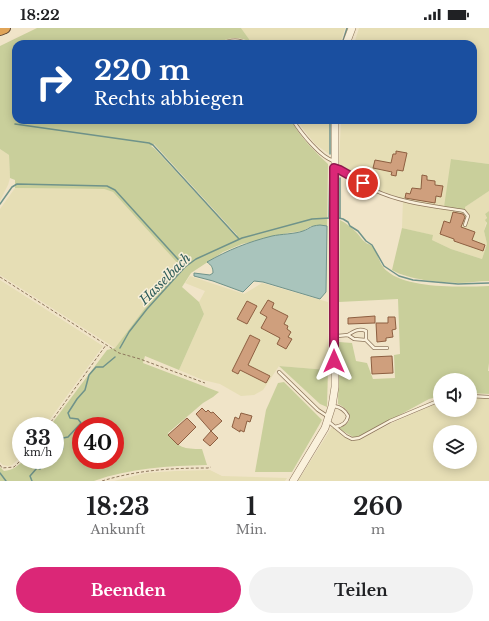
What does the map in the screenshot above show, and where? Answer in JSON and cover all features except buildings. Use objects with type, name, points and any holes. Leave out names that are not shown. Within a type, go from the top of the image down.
[{"type":"highway","points":[[0,30],[5,28]]},
{"type":"street","points":[[348,40],[352,28]]},
{"type":"street","points":[[293,481],[324,431],[329,419],[335,387],[335,124]]},
{"type":"lane","points":[[295,124],[314,146],[340,170],[374,190],[387,195],[407,201],[464,211],[468,216],[465,225]]},
{"type":"lane","points":[[334,336],[348,335],[356,330],[362,329],[366,332],[366,340]]},
{"type":"lane","points":[[348,335],[354,339],[366,340],[374,348],[387,348]]},
{"type":"lane","points":[[279,372],[329,419],[334,427],[352,439],[359,438],[390,421],[433,403]]},
{"type":"lane","points":[[477,396],[489,397]]},
{"type":"lane","points":[[332,406],[340,408],[348,416],[343,424],[334,427]]},
{"type":"path","points":[[0,277],[119,353],[140,359],[205,383]]},
{"type":"path","points":[[54,417],[106,345]]},
{"type":"path","points":[[0,465],[2,468],[12,467]]},
{"type":"path","points":[[102,481],[146,471],[175,468],[211,467]]},
{"type":"shaded area","points":[[241,28],[345,28],[341,40],[249,40]]},
{"type":"shaded area","points":[[359,28],[489,28],[489,164],[452,159],[465,210],[465,207],[489,191],[489,211],[485,214],[487,219],[484,231],[487,244],[482,259],[451,249],[432,240],[432,235],[402,228],[403,199],[375,189],[341,167],[339,163],[341,124],[477,124],[477,40],[355,40]]},
{"type":"shaded area","points":[[299,124],[329,124],[329,154],[315,144]]},
{"type":"shaded area","points":[[0,149],[9,155],[10,178],[0,201]]},
{"type":"shaded area","points":[[15,188],[104,189],[113,192],[181,267],[145,308],[115,348],[0,275],[0,209]]},
{"type":"shaded area","points":[[190,276],[244,294],[262,283],[328,302],[328,370],[279,366],[263,390],[254,395],[241,396],[220,384],[203,380],[179,370],[204,314],[199,302],[205,291],[185,283]]},
{"type":"shaded area","points":[[0,280],[103,346],[52,417],[12,417],[12,465],[3,465],[0,462]]},
{"type":"shaded area","points":[[477,398],[489,398],[489,481],[298,481],[332,427],[344,437],[351,440],[359,440],[392,423],[433,405],[433,417],[477,417]]},
{"type":"shaded area","points":[[210,470],[222,476],[287,478],[285,481],[114,481],[146,473]]},
{"type":"green space","points":[[37,28],[241,28],[250,40],[237,38],[225,40],[12,40]]},
{"type":"green space","points":[[12,40],[12,124],[294,124],[308,144],[328,164],[327,226],[311,226],[303,231],[242,244],[223,252],[191,273],[182,287],[199,302],[204,314],[179,370],[145,356],[143,363],[219,392],[203,403],[168,433],[175,442],[182,447],[202,449],[207,465],[135,470],[94,481],[0,481],[0,467],[4,471],[12,469],[64,469],[64,417],[57,417],[107,350],[115,348],[145,308],[181,267],[113,192],[104,189],[15,188],[15,180],[10,178],[9,155],[0,149],[0,46]],"holes":[[[154,144],[237,236],[155,149],[151,146]]]},
{"type":"green space","points":[[451,159],[489,164],[489,191],[465,207],[465,210],[444,207]]},
{"type":"green space","points":[[489,211],[489,281],[458,283],[433,281],[407,276],[392,270],[402,228],[433,235],[432,240],[451,249],[482,259],[487,244],[484,231],[487,223],[485,220],[487,218],[485,214]]},
{"type":"green space","points":[[340,220],[353,229],[366,243],[371,245],[384,268],[396,277],[421,284],[436,286],[489,286],[489,394],[477,393],[477,373],[433,373],[433,398],[359,437],[353,437],[338,428],[347,423],[350,417],[349,413],[338,404],[339,342],[352,343],[356,361],[367,363],[373,379],[395,378],[394,355],[400,354],[398,299],[339,302]]},
{"type":"green space","points":[[279,366],[328,370],[327,407],[320,404]]},
{"type":"green space","points":[[284,382],[322,420],[292,472],[255,472],[266,410],[278,383]]},
{"type":"water","points":[[320,225],[327,226],[326,292],[320,299],[263,282],[254,281],[243,292],[194,276],[194,273],[210,275],[213,273],[213,269],[207,262],[238,247],[263,238],[300,232]]},
{"type":"waterway","points":[[343,40],[347,28]]},
{"type":"waterway","points":[[15,124],[149,143],[153,145],[239,239]]},
{"type":"waterway","points":[[330,124],[330,154]]},
{"type":"waterway","points":[[329,217],[330,167]]},
{"type":"waterway","points":[[340,178],[340,218]]},
{"type":"waterway","points":[[0,204],[12,187],[17,184],[107,186],[115,190],[185,267]]},
{"type":"waterway","name":"Hasselbach","points":[[120,348],[129,332],[147,309],[185,267],[196,259],[242,238],[312,219],[330,218]]},
{"type":"waterway","name":"Hasselbach","points":[[339,218],[348,222],[350,226],[358,231],[366,241],[372,245],[384,266],[399,276],[413,280],[458,284],[489,283]]},
{"type":"waterway","name":"Hasselbach","points":[[64,438],[68,437],[81,423],[78,419],[70,418],[68,413],[85,390],[89,375],[96,367],[103,367],[115,357]]},
{"type":"waterway","name":"Hasselbach","points":[[32,481],[30,476],[36,469]]},
{"type":"waterway","points":[[0,473],[6,481]]},
{"type":"route","points":[[334,361],[334,168],[363,183]]}]
